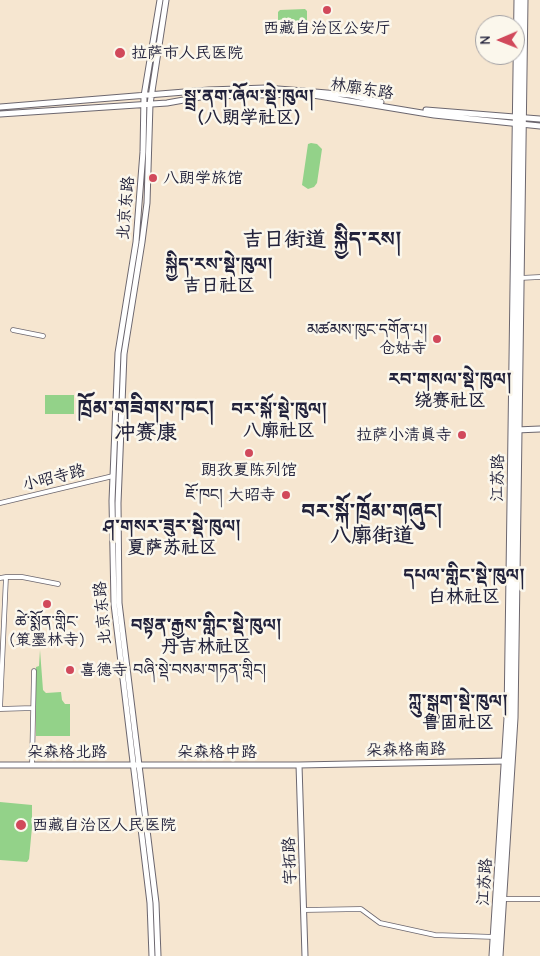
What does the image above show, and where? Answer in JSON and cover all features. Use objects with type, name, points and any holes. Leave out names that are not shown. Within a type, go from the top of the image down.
[{"type":"highway","name":"江苏路","points":[[499,956],[500,899],[510,761],[518,278],[518,0]]},
{"type":"highway","name":"江苏路","points":[[519,121],[524,0]]},
{"type":"highway","name":"江苏路","points":[[493,956],[500,899]]},
{"type":"main road","name":"北京东路","points":[[152,956],[150,904],[120,603],[118,503],[124,354],[130,325],[147,203],[147,104],[144,96],[160,0]]},
{"type":"main road","name":"北京东路","points":[[158,956],[156,903],[112,585],[113,476],[118,353],[136,242],[147,104],[152,96],[166,0]]},
{"type":"main road","name":"林廓东路","points":[[0,107],[209,90],[287,89],[350,96],[435,112],[519,121],[540,126]]},
{"type":"main road","name":"林廓东路","points":[[0,114],[147,104],[206,96],[307,94],[434,115],[519,121]]},
{"type":"main road","points":[[519,121],[540,119]]},
{"type":"main road","points":[[515,430],[540,429]]},
{"type":"main road","name":"朵森格南路","points":[[299,765],[510,761]]},
{"type":"main road","name":"朵森格中路","points":[[137,764],[299,765]]},
{"type":"main road","name":"朵森格北路","points":[[0,765],[137,764]]},
{"type":"main road","name":"宇拓路","points":[[299,765],[305,956]]},
{"type":"street","points":[[518,278],[540,277]]},
{"type":"street","points":[[13,330],[43,336]]},
{"type":"street","name":"小昭寺路","points":[[0,502],[113,476]]},
{"type":"street","points":[[6,577],[6,601],[1,631],[0,709],[33,708]]},
{"type":"street","points":[[0,578],[22,577],[58,584]]},
{"type":"street","points":[[0,602],[6,601]]},
{"type":"street","points":[[32,765],[34,671]]},
{"type":"street","points":[[500,899],[540,899]]},
{"type":"street","points":[[304,910],[361,909],[380,923],[434,935],[495,937]]},
{"type":"green space","points":[[305,9],[307,11],[307,22],[305,24],[278,23],[278,12],[280,10]]},
{"type":"green space","points":[[308,144],[317,144],[322,149],[317,183],[314,187],[308,189],[302,185]]},
{"type":"green space","points":[[45,395],[74,395],[74,414],[45,414]]},
{"type":"green space","points":[[40,650],[43,690],[46,693],[61,692],[62,700],[65,704],[70,704],[70,736],[36,736],[36,667],[39,666]]},
{"type":"green space","points":[[0,802],[32,805],[32,827],[29,859],[27,862],[0,860]]},
{"type":"place","name":"西藏自治区公安厅","points":[[327,10]]},
{"type":"place","name":"拉萨市人民医院","points":[[120,53]]},
{"type":"place","name":"八朗学旅馆","points":[[153,178]]},
{"type":"place","name":"མཚམས་ཁུང་དགོན་པ། 仓姑寺","points":[[437,339]]},
{"type":"place","name":"拉萨小清真寺","points":[[462,435]]},
{"type":"place","name":"朗孜夏陈列馆","points":[[249,453]]},
{"type":"place","name":"ཇོ་ཁང། 大昭寺","points":[[286,495]]},
{"type":"place","name":"ཚེ་སྨོན་གླིང་ (策墨林寺)","points":[[47,604]]},
{"type":"place","name":"喜德寺 བཞི་སྡེ་བསམ་གཏན་གླིང།","points":[[70,670]]},
{"type":"place","name":"西藏自治区人民医院","points":[[21,825]]},
{"type":"district","name":"སྦྲ་ནག་ཞོལ་སྡེ་ཁུལ། (八朗学社区)","points":[[249,107]]},
{"type":"district","name":"吉日街道 སྐྱིད་རས།","points":[[322,240]]},
{"type":"district","name":"སྐྱིད་རས་སྡེ་ཁུལ། 吉日社区","points":[[219,275]]},
{"type":"district","name":"རབ་གསལ་སྡེ་ཁུལ། 绕赛社区","points":[[450,390]]},
{"type":"district","name":"བར་སྐོ་སྡེ་ཁུལ། 八廓社区","points":[[279,420]]},
{"type":"district","name":"ཁྲོམ་གཟིགས་ཁང། 冲赛康","points":[[146,421]]},
{"type":"district","name":"བར་སྐོ་ཁྲོམ་གཞུང། 八廓街道","points":[[372,524]]},
{"type":"district","name":"ཤ་གསར་ཟུར་སྡེ་ཁུལ། 夏萨苏社区","points":[[172,537]]},
{"type":"district","name":"དཔལ་གླིང་སྡེ་ཁུལ། 白林社区","points":[[464,586]]},
{"type":"district","name":"བསྟན་རྒྱས་གླིང་སྡེ་ཁུལ། 丹吉林社区","points":[[206,636]]},
{"type":"district","name":"ཀླུ་སྒུག་སྡེ་ཁུལ། 鲁固社区","points":[[458,712]]}]
